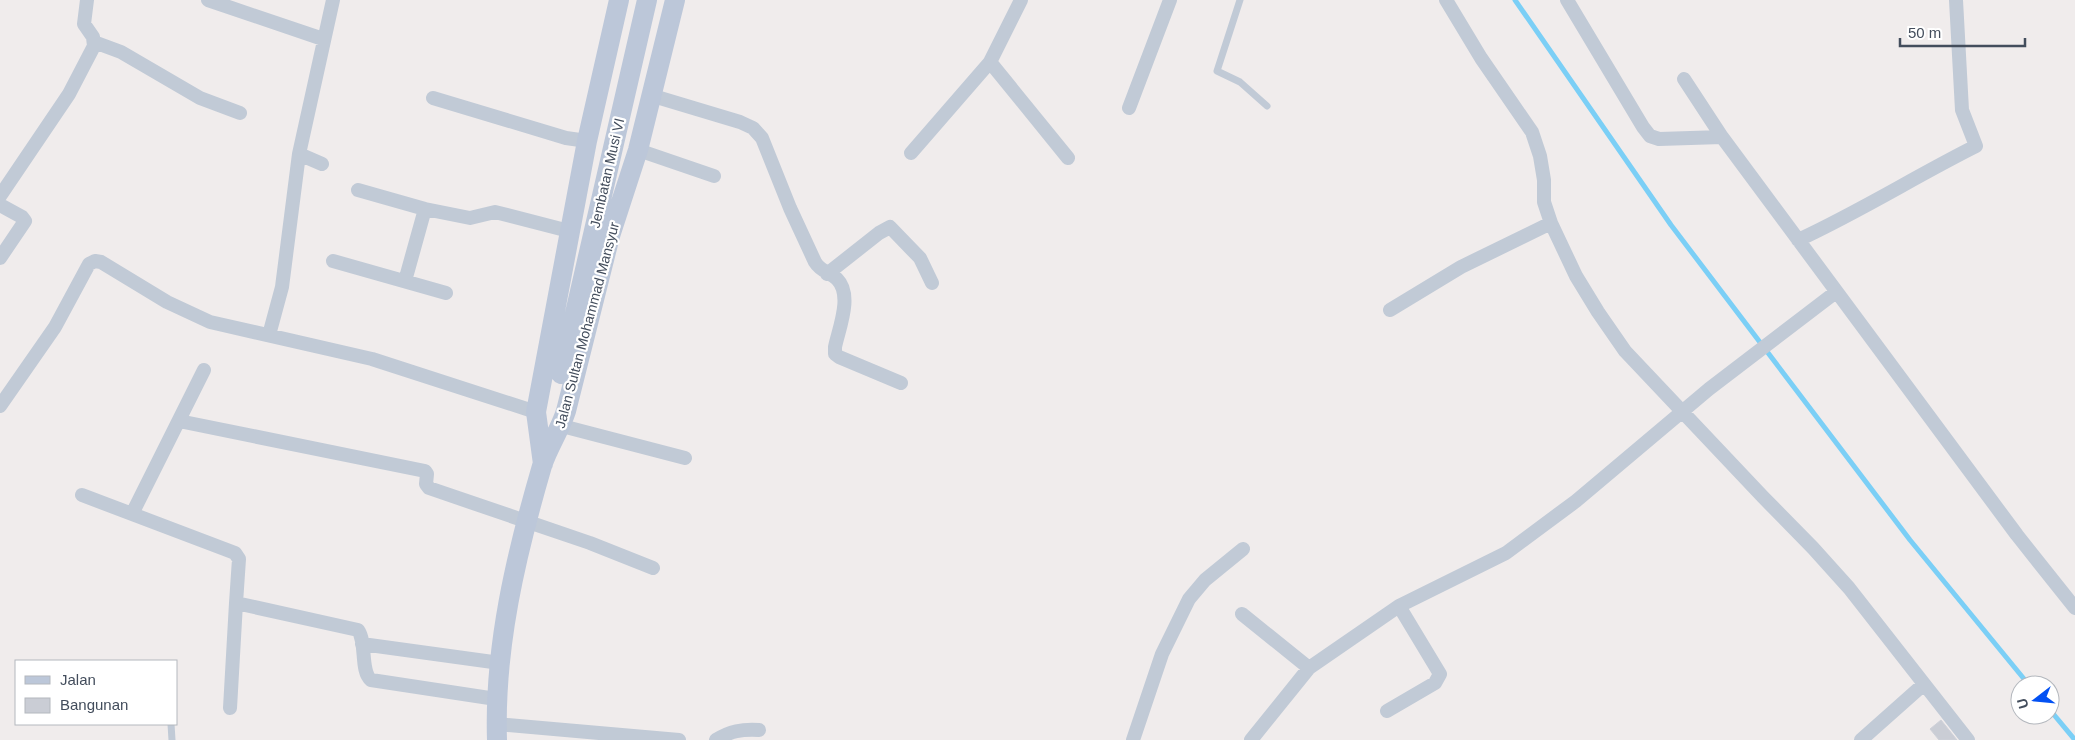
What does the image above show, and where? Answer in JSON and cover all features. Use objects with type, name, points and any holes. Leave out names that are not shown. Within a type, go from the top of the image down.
[{"type":"street","points":[[0,196],[69,94],[94,42],[93,37],[84,24],[87,0]]},
{"type":"street","points":[[208,0],[323,39]]},
{"type":"street","points":[[269,335],[282,287],[299,154],[332,0]]},
{"type":"street","points":[[543,464],[536,412],[587,141],[619,0]]},
{"type":"street","name":"Jembatan Musi VI","points":[[543,464],[550,420],[647,0]]},
{"type":"street","name":"Jalan Sultan Mohammad Mansyur","points":[[497,732],[496,699],[503,629],[527,522],[543,464],[562,426],[610,236],[638,150],[650,95],[675,0]]},
{"type":"street","points":[[911,153],[990,62],[1021,0]]},
{"type":"street","points":[[1129,108],[1170,0]]},
{"type":"street","points":[[1446,0],[1481,58],[1532,132],[1540,156],[1544,180],[1544,202],[1551,223],[1576,276],[1598,312],[1625,350],[1831,568],[1968,740]]},
{"type":"street","points":[[1567,0],[1650,136],[1663,139],[1722,137]]},
{"type":"street","points":[[1798,240],[1845,218],[1919,175],[1976,146],[1962,110],[1956,0]]},
{"type":"street","points":[[94,42],[121,52],[200,98],[240,113]]},
{"type":"street","points":[[990,62],[1068,158]]},
{"type":"street","points":[[1684,79],[1722,137],[1836,292],[2017,535],[2075,608]]},
{"type":"street","points":[[650,95],[709,112],[753,128],[765,145],[790,208],[815,262],[818,267],[834,277],[840,284],[845,302],[835,346],[835,354],[901,383]]},
{"type":"street","points":[[433,98],[566,138],[587,141]]},
{"type":"street","points":[[638,150],[714,176]]},
{"type":"street","points":[[299,154],[322,164]]},
{"type":"street","points":[[358,190],[425,210],[470,218],[495,212],[569,231]]},
{"type":"street","points":[[0,205],[22,217],[25,221],[0,258]]},
{"type":"street","points":[[405,281],[425,210]]},
{"type":"street","points":[[1390,310],[1461,267],[1551,223]]},
{"type":"street","points":[[827,274],[879,233],[890,227],[920,258],[932,284]]},
{"type":"street","points":[[333,261],[446,293]]},
{"type":"street","points":[[0,406],[55,327],[89,264],[101,262],[167,302],[210,322],[372,358],[536,412]]},
{"type":"street","points":[[1251,740],[1309,668],[1399,606],[1506,553],[1576,501],[1683,410],[1836,292]]},
{"type":"street","points":[[132,514],[204,370]]},
{"type":"street","points":[[179,421],[425,470],[428,488],[590,543],[653,568]]},
{"type":"street","points":[[562,426],[685,458]]},
{"type":"street","points":[[82,495],[230,549],[238,555],[230,708]]},
{"type":"street","points":[[1133,740],[1162,654],[1189,598],[1205,580],[1243,549]]},
{"type":"street","points":[[236,603],[355,629],[360,633],[367,675],[371,680],[496,699]]},
{"type":"street","points":[[1387,711],[1435,683],[1440,674],[1399,606]]},
{"type":"street","points":[[1242,614],[1309,668]]},
{"type":"street","points":[[362,644],[500,663]]},
{"type":"street","points":[[1861,740],[1924,684]]},
{"type":"street","points":[[716,740],[739,730],[759,732]]},
{"type":"street","points":[[497,732],[679,740]]},
{"type":"lane","points":[[1240,0],[1217,71],[1240,82],[1267,106]]},
{"type":"lane","points":[[170,725],[172,740]]},
{"type":"building","points":[[1941,720],[1957,740],[1939,740],[1930,729]]},
{"type":"waterway","points":[[1515,0],[1671,225],[1910,540],[2021,675]]},
{"type":"waterway","points":[[2060,722],[2075,740]]}]
